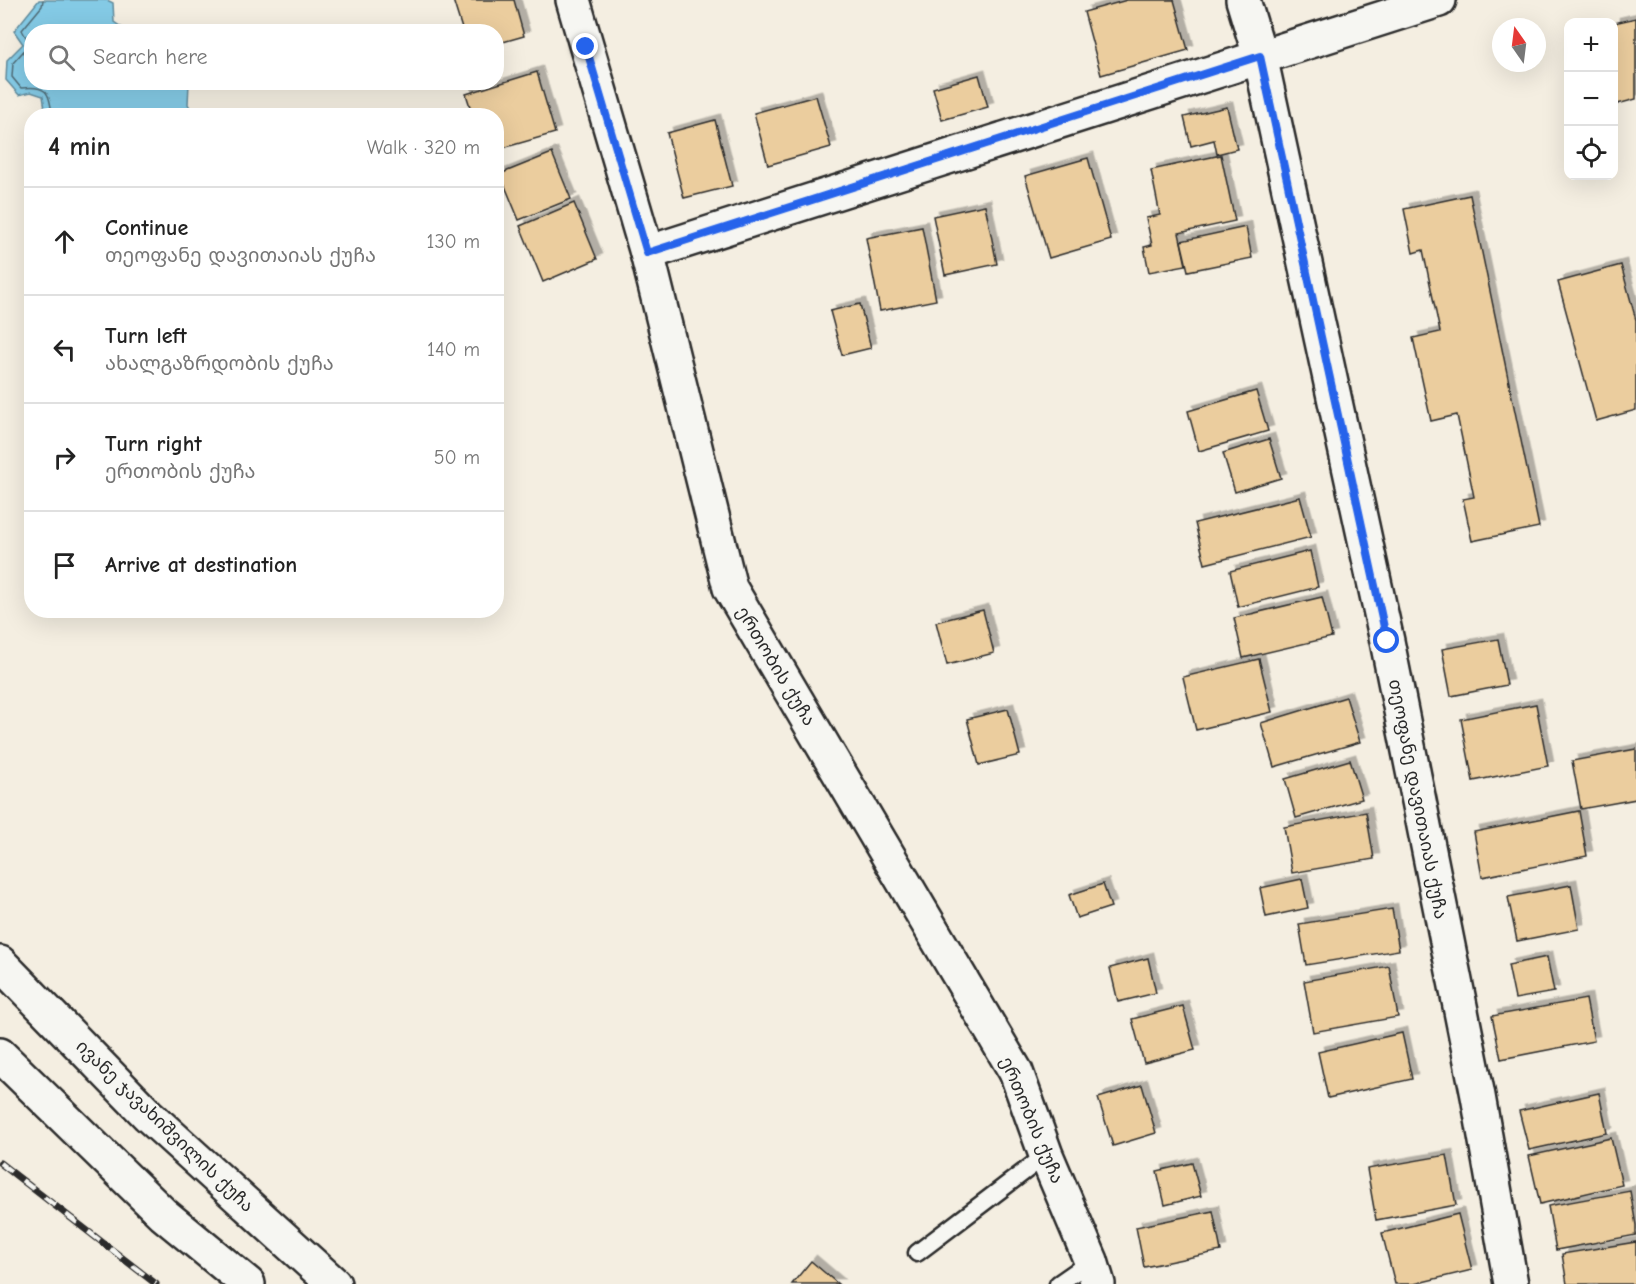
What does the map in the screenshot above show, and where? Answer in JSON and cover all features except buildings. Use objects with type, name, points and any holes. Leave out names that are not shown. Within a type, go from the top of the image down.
[{"type":"street","name":"ერთობის ქუჩა","points":[[573,0],[647,253],[730,588],[1016,1072],[1046,1155],[1094,1272]]},
{"type":"street","name":"თეოფანე დავითაიას ქუჩა","points":[[1243,0],[1260,56],[1389,653],[1478,1096],[1511,1284]]},
{"type":"street","points":[[647,253],[1439,0]]},
{"type":"street","name":"ივანე ჯავახიშვილის ქუჩა","points":[[0,963],[148,1115],[334,1284]]},
{"type":"street","points":[[0,1055],[163,1214],[248,1284]]},
{"type":"lane","points":[[918,1253],[1046,1155]]},
{"type":"lane","points":[[1058,1284],[1094,1272]]},
{"type":"water","points":[[39,0],[107,0],[113,3],[114,22],[117,24],[24,24],[24,90],[189,90],[188,104],[190,108],[45,108],[43,96],[31,92],[19,95],[6,80],[7,60],[23,44],[14,31]]},
{"type":"railway","points":[[0,1163],[156,1284]]},
{"type":"route","points":[[586,47],[647,253],[1260,56],[1387,641]]}]
